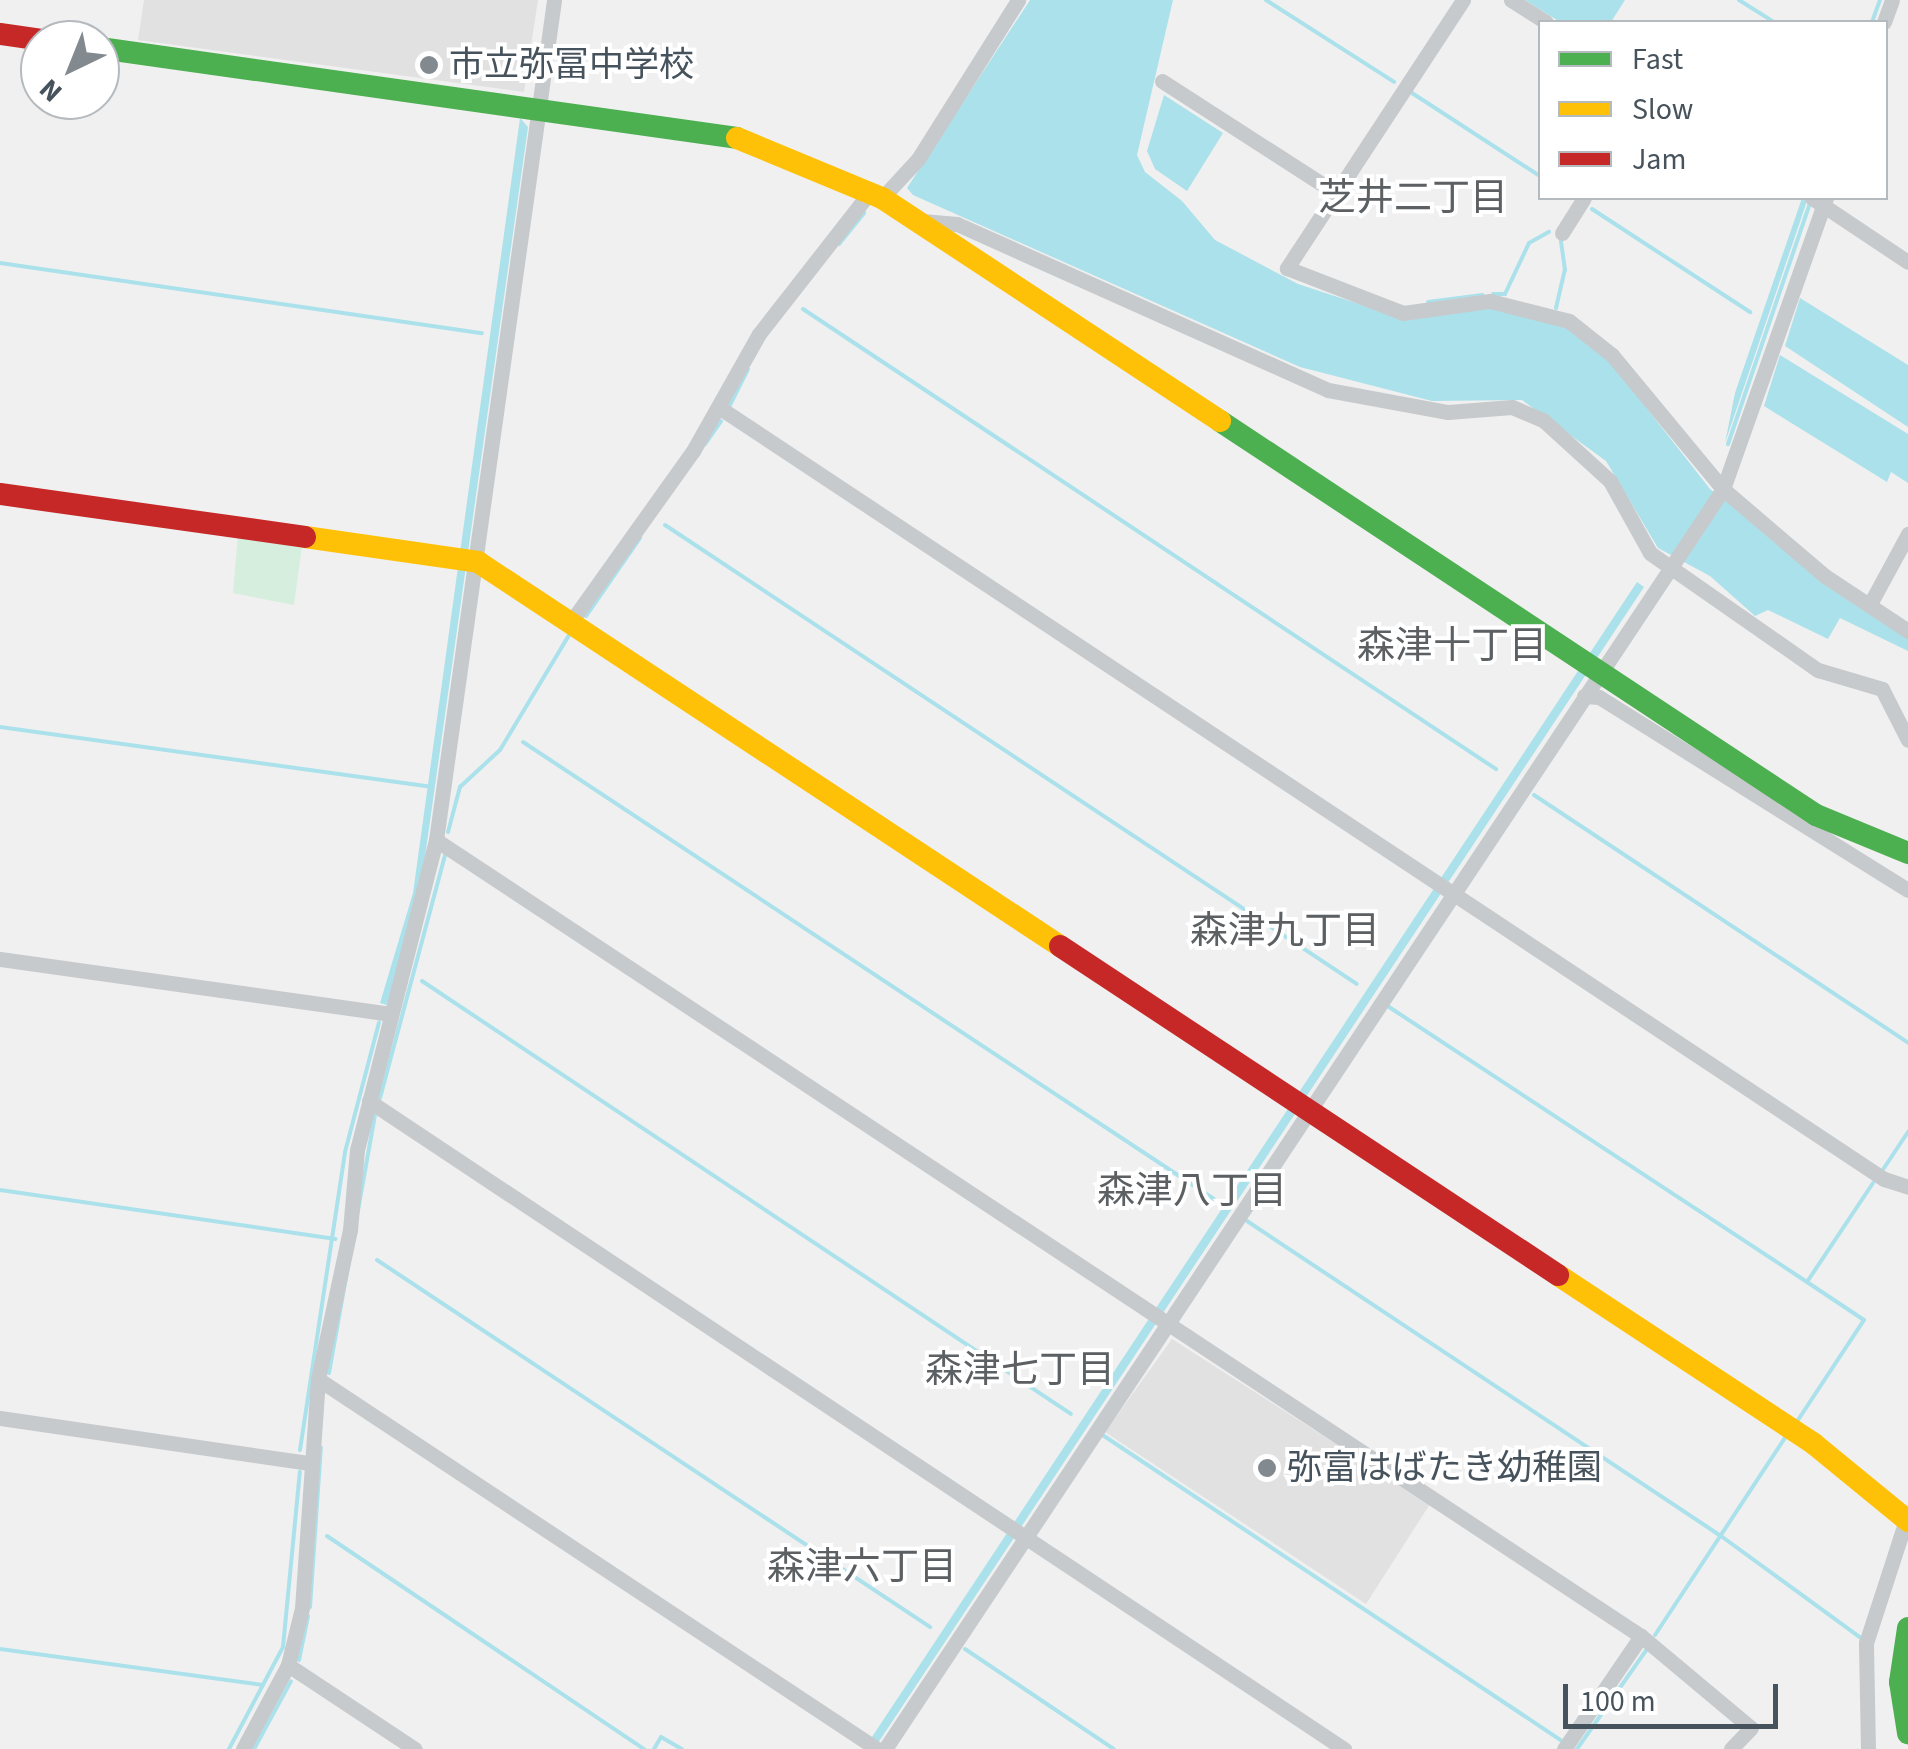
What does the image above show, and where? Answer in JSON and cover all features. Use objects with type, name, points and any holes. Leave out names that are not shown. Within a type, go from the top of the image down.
[{"type":"street","points":[[242,1749],[288,1665],[306,1577],[318,1379],[368,1101],[436,840],[467,560],[554,0]]},
{"type":"street","points":[[572,618],[720,408],[759,334],[876,196],[918,159],[1018,0]]},
{"type":"street","points":[[1462,0],[1287,268],[1403,312],[1490,301],[1568,321],[1612,355],[1722,489],[1908,631]]},
{"type":"street","points":[[1511,0],[1543,20]]},
{"type":"street","points":[[120,51],[730,136],[876,196],[1816,815],[1908,853]]},
{"type":"street","points":[[1162,80],[1336,193]]},
{"type":"street","points":[[1562,232],[1583,200]]},
{"type":"street","points":[[885,1749],[1019,1530],[1299,1102],[1444,889],[1584,696],[1590,669],[1722,489],[1820,200],[1908,262]]},
{"type":"street","points":[[915,221],[956,224],[1328,390],[1434,411],[1526,412],[1610,481],[1650,553],[1708,586],[1751,627],[1818,670],[1882,689],[1908,740]]},
{"type":"street","points":[[720,408],[1884,1179],[1908,1187]]},
{"type":"street","points":[[0,494],[467,560],[572,618],[1814,1444],[1907,1519],[1866,1644],[1868,1749]]},
{"type":"street","points":[[1870,604],[1908,534]]},
{"type":"street","points":[[1584,696],[1599,697],[1908,890]]},
{"type":"street","points":[[436,840],[1641,1636],[1751,1728],[1731,1749]]},
{"type":"street","points":[[0,959],[391,1014]]},
{"type":"street","points":[[368,1101],[1344,1749]]},
{"type":"street","points":[[318,1379],[871,1745]]},
{"type":"street","points":[[0,1418],[310,1463]]},
{"type":"street","points":[[1908,1628],[1900,1682],[1908,1733]]},
{"type":"street","points":[[1564,1749],[1641,1636]]},
{"type":"street","points":[[288,1665],[415,1749]]},
{"type":"shaded area","name":"市立弥冨中学校","points":[[144,0],[538,0],[524,92],[138,40]]},
{"type":"shaded area","name":"弥富はばたき幼稚園","points":[[1172,1339],[1430,1504],[1366,1604],[1105,1432]]},
{"type":"green space","points":[[238,535],[302,546],[294,605],[233,593]]},
{"type":"water","points":[[1030,0],[1173,0],[1137,155],[1145,172],[1182,201],[1215,240],[1298,284],[1405,319],[1489,307],[1565,326],[1608,359],[1710,489],[1908,635],[1908,651],[1840,618],[1828,639],[1768,610],[1755,616],[1710,576],[1658,548],[1606,461],[1522,400],[1432,401],[1300,367],[913,195],[907,188]]},
{"type":"water","points":[[1525,0],[1625,0],[1612,20],[1557,20]]},
{"type":"water","points":[[1164,95],[1223,133],[1187,191],[1155,169],[1147,151]]},
{"type":"water","points":[[520,118],[528,127],[421,885],[387,1005],[380,1003],[413,893]]},
{"type":"water","points":[[1801,200],[1807,200],[1725,443],[1735,393]]},
{"type":"water","points":[[1800,298],[1908,365],[1908,427],[1785,346]]},
{"type":"water","points":[[1780,355],[1908,434],[1908,483],[1891,472],[1887,482],[1764,406]]},
{"type":"water","points":[[1637,582],[1644,587],[874,1749],[864,1749]]},
{"type":"waterway","points":[[1266,0],[1394,82]]},
{"type":"waterway","points":[[1739,0],[1771,20]]},
{"type":"waterway","points":[[1873,20],[1880,0]]},
{"type":"waterway","points":[[1412,93],[1538,175]]},
{"type":"waterway","points":[[1728,444],[1810,203]]},
{"type":"waterway","points":[[1592,209],[1750,312]]},
{"type":"waterway","points":[[839,244],[864,213]]},
{"type":"waterway","points":[[1493,294],[1505,294],[1529,243],[1549,232]]},
{"type":"waterway","points":[[1556,308],[1565,270],[1561,241]]},
{"type":"waterway","points":[[0,263],[482,333]]},
{"type":"waterway","points":[[1428,302],[1483,295]]},
{"type":"waterway","points":[[803,309],[1496,769]]},
{"type":"waterway","points":[[730,405],[748,369]]},
{"type":"waterway","points":[[705,444],[721,421]]},
{"type":"waterway","points":[[665,525],[1357,984]]},
{"type":"waterway","points":[[586,616],[640,538]]},
{"type":"waterway","points":[[448,832],[460,787],[500,750],[569,635]]},
{"type":"waterway","points":[[0,727],[431,787]]},
{"type":"waterway","points":[[523,742],[1214,1199]]},
{"type":"waterway","points":[[1534,795],[1908,1043]]},
{"type":"waterway","points":[[380,1098],[445,855]]},
{"type":"waterway","points":[[422,981],[1071,1414]]},
{"type":"waterway","points":[[1386,1005],[1807,1282]]},
{"type":"waterway","points":[[300,1450],[345,1152],[379,1022]]},
{"type":"waterway","points":[[329,1373],[375,1116]]},
{"type":"waterway","points":[[1882,1171],[1908,1132]]},
{"type":"waterway","points":[[1798,1420],[1864,1320],[1807,1282],[1873,1183]]},
{"type":"waterway","points":[[0,1190],[335,1239]]},
{"type":"waterway","points":[[1247,1221],[1721,1536],[1861,1638]]},
{"type":"waterway","points":[[377,1260],[930,1627]]},
{"type":"waterway","points":[[1101,1434],[1562,1741]]},
{"type":"waterway","points":[[1655,1635],[1787,1435]]},
{"type":"waterway","points":[[310,1607],[321,1447]]},
{"type":"waterway","points":[[229,1749],[283,1647],[300,1472]]},
{"type":"waterway","points":[[327,1536],[644,1749]]},
{"type":"waterway","points":[[299,1660],[308,1616]]},
{"type":"waterway","points":[[0,1649],[263,1685]]},
{"type":"waterway","points":[[965,1649],[1114,1749]]},
{"type":"waterway","points":[[1577,1749],[1647,1649]]},
{"type":"waterway","points":[[254,1749],[291,1681]]},
{"type":"waterway","points":[[654,1749],[661,1737],[682,1749]]},
{"type":"traffic: fast","points":[[120,51],[737,138]]},
{"type":"traffic: fast","points":[[1220,421],[1816,815],[1908,853]]},
{"type":"traffic: fast","points":[[1908,1628],[1900,1682],[1908,1733]]},
{"type":"traffic: slow","points":[[737,138],[882,198],[1220,421]]},
{"type":"traffic: slow","points":[[305,537],[478,562],[1060,946]]},
{"type":"traffic: slow","points":[[1558,1275],[1814,1444],[1908,1521]]},
{"type":"traffic: jam","points":[[0,34],[20,37]]},
{"type":"traffic: jam","points":[[0,494],[305,537]]},
{"type":"traffic: jam","points":[[1060,946],[1558,1275]]},
{"type":"place","name":"市立弥冨中学校","points":[[429,65]]},
{"type":"place","name":"弥富はばたき幼稚園","points":[[1267,1468]]},
{"type":"district","name":"芝井二丁目","points":[[1413,199]]},
{"type":"district","name":"森津十丁目","points":[[1452,647]]},
{"type":"district","name":"森津九丁目","points":[[1285,932]]},
{"type":"district","name":"森津八丁目","points":[[1192,1192]]},
{"type":"district","name":"森津七丁目","points":[[1020,1371]]},
{"type":"district","name":"森津六丁目","points":[[862,1568]]}]
